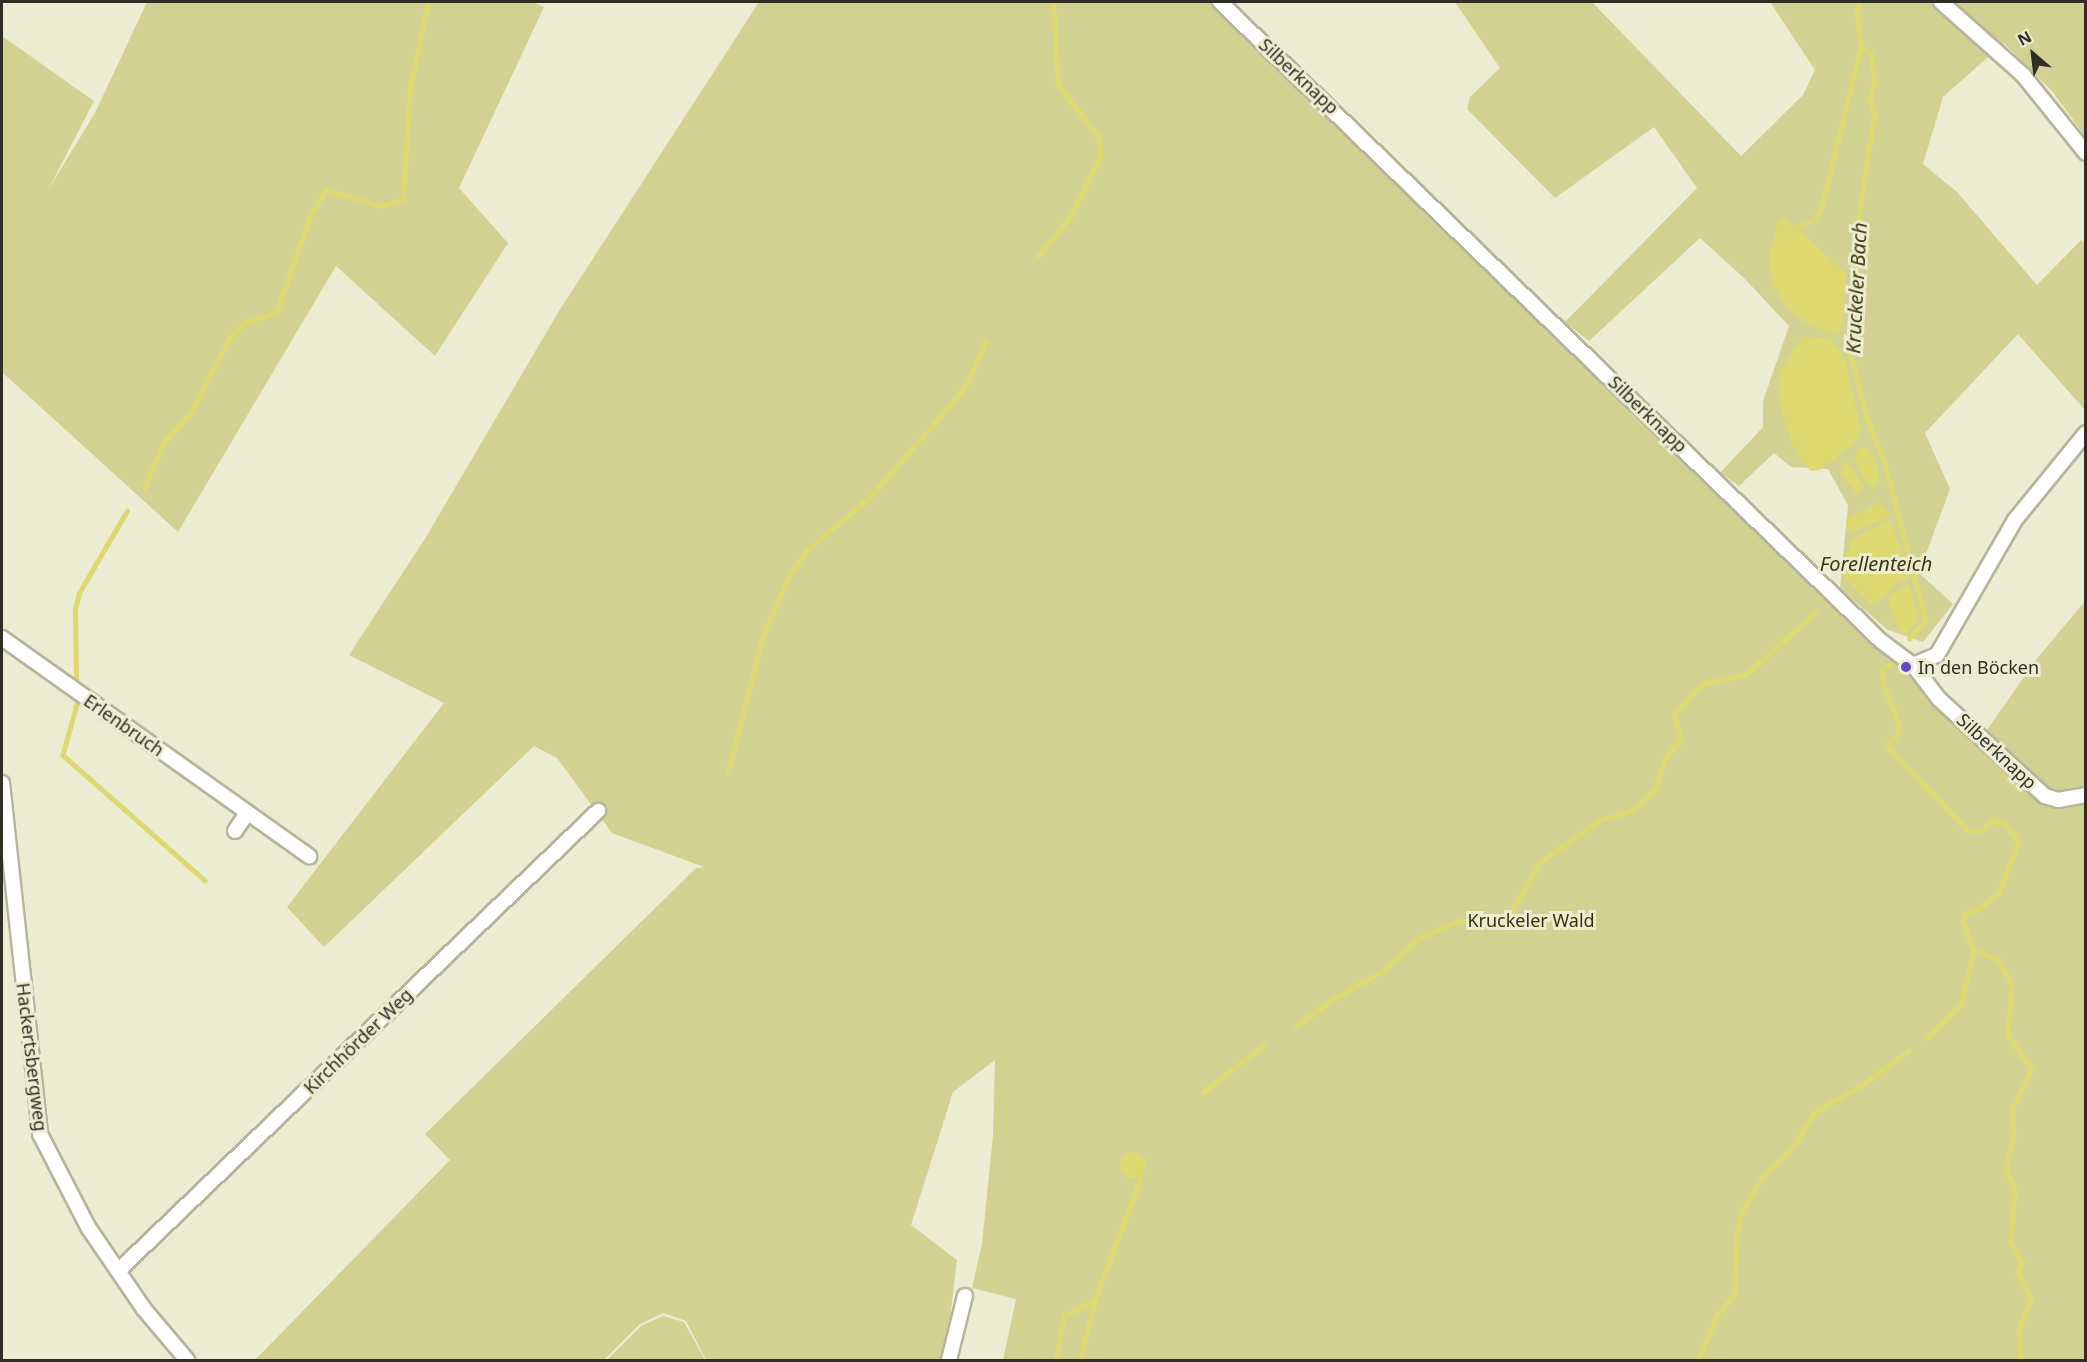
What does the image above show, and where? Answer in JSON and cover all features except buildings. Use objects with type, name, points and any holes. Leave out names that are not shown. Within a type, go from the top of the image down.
[{"type":"street","name":"Silberknapp","points":[[1220,2],[1881,640],[1913,665],[1939,699],[2045,796],[2058,801],[2085,795]]},
{"type":"street","points":[[1941,2],[2023,75],[2085,153]]},
{"type":"street","points":[[1913,665],[1937,655],[2015,520],[2085,433]]},
{"type":"street","name":"Erlenbruch","points":[[2,638],[309,856]]},
{"type":"street","name":"Hackertsbergweg","points":[[2,783],[40,1134],[88,1227],[118,1271],[187,1360]]},
{"type":"street","name":"Kirchhörder Weg","points":[[118,1271],[598,811]]},
{"type":"street","points":[[235,831],[247,813]]},
{"type":"street","points":[[950,1360],[965,1296]]},
{"type":"green space","points":[[147,2],[532,2],[544,7],[459,188],[508,243],[435,356],[336,266],[178,532],[2,372],[2,36],[94,101],[48,190],[95,113]]},
{"type":"green space","name":"Kruckeler Wald","points":[[759,2],[1211,2],[1980,740],[2035,661],[2085,601],[2085,1360],[1003,1360],[1016,1299],[972,1288],[982,1244],[993,1135],[995,1060],[953,1092],[911,1225],[957,1260],[945,1360],[706,1360],[686,1321],[663,1313],[640,1324],[604,1360],[255,1360],[450,1160],[425,1134],[696,868],[704,867],[612,833],[557,758],[534,746],[324,947],[287,907],[444,703],[349,655],[426,537],[559,311]]},
{"type":"green space","points":[[1455,2],[1592,2],[1741,156],[1803,95],[1815,70],[1770,2],[2085,2],[2085,136],[2052,91],[2004,43],[1943,97],[1923,164],[1957,192],[2037,285],[2081,240],[2086,245],[2085,410],[2018,334],[1925,433],[1950,489],[1919,573],[1953,604],[1923,642],[1888,630],[1840,589],[1848,505],[1828,469],[1791,467],[1774,453],[1739,486],[1720,473],[1763,427],[1763,401],[1789,326],[1744,278],[1700,238],[1589,341],[1565,322],[1697,188],[1654,127],[1555,198],[1467,109],[1470,97],[1500,68]]},
{"type":"green space","points":[[663,1316],[684,1322],[705,1360],[607,1360],[641,1326]]},
{"type":"water","points":[[1786,218],[1846,273],[1841,332],[1833,334],[1808,324],[1789,310],[1773,286],[1769,258],[1778,222]]},
{"type":"water","points":[[1803,336],[1830,339],[1845,358],[1861,431],[1852,446],[1819,470],[1811,471],[1801,461],[1791,441],[1780,404],[1780,371]]},
{"type":"water","points":[[1860,447],[1868,447],[1876,462],[1879,479],[1875,488],[1866,482],[1854,458]]},
{"type":"water","points":[[1846,461],[1865,487],[1857,495],[1840,471]]},
{"type":"water","name":"Forellenteich","points":[[1877,503],[1889,512],[1888,518],[1852,532],[1847,528],[1846,520]]},
{"type":"water","name":"Forellenteich","points":[[1891,520],[1910,578],[1896,583],[1880,601],[1870,604],[1844,576],[1844,562],[1853,539]]},
{"type":"water","name":"Forellenteich","points":[[1909,584],[1919,619],[1907,633],[1900,631],[1888,602],[1892,594]]},
{"type":"water","points":[[1133,1152],[1142,1156],[1146,1165],[1142,1174],[1133,1178],[1124,1174],[1120,1165],[1124,1156]]},
{"type":"waterway","points":[[144,489],[164,442],[190,414],[231,336],[246,322],[276,313],[311,214],[326,190],[383,206],[403,199],[410,88],[428,2]]},
{"type":"waterway","points":[[1038,256],[1071,216],[1100,157],[1099,138],[1058,85],[1053,2]]},
{"type":"waterway","name":"Kruckeler Bach","points":[[1860,2],[1857,12],[1861,46],[1871,53],[1875,81],[1870,100],[1875,113],[1857,231],[1850,352],[1869,424],[1884,459],[1926,621],[1910,639]]},
{"type":"waterway","points":[[1798,226],[1815,220],[1822,205],[1861,46]]},
{"type":"waterway","points":[[728,772],[764,632],[791,573],[805,552],[869,498],[951,404],[968,382],[986,341]]},
{"type":"waterway","points":[[76,679],[75,609],[79,593],[127,511]]},
{"type":"waterway","points":[[1295,1027],[1330,1001],[1383,971],[1419,938],[1458,921],[1496,922],[1510,914],[1540,862],[1600,820],[1635,809],[1655,790],[1666,757],[1681,740],[1674,715],[1696,690],[1705,683],[1745,675],[1816,612]]},
{"type":"waterway","name":"Kruckeler Bach","points":[[1892,664],[1883,669],[1884,685],[1900,726],[1896,737],[1888,743],[1890,749],[1969,831],[1981,831],[1992,821],[2004,822],[2019,843],[1999,893],[1979,909],[1966,913],[1963,922],[1974,950],[1998,959],[2012,984],[2008,1034],[2032,1070],[2013,1109],[2014,1137],[2006,1167],[2015,1191],[2011,1242],[2022,1262],[2018,1273],[2031,1299],[2019,1330],[2021,1360]]},
{"type":"waterway","points":[[78,701],[63,755],[205,880]]},
{"type":"waterway","points":[[1927,1038],[1961,1004],[1974,950]]},
{"type":"waterway","points":[[1203,1092],[1264,1045]]},
{"type":"waterway","points":[[1698,1360],[1717,1315],[1734,1295],[1737,1232],[1742,1211],[1763,1176],[1791,1150],[1815,1112],[1865,1083],[1908,1051]]},
{"type":"waterway","points":[[1080,1360],[1095,1300],[1141,1177]]},
{"type":"waterway","points":[[1056,1360],[1064,1316],[1095,1300]]},
{"type":"place","name":"In den Böcken","points":[[1906,667]]}]
